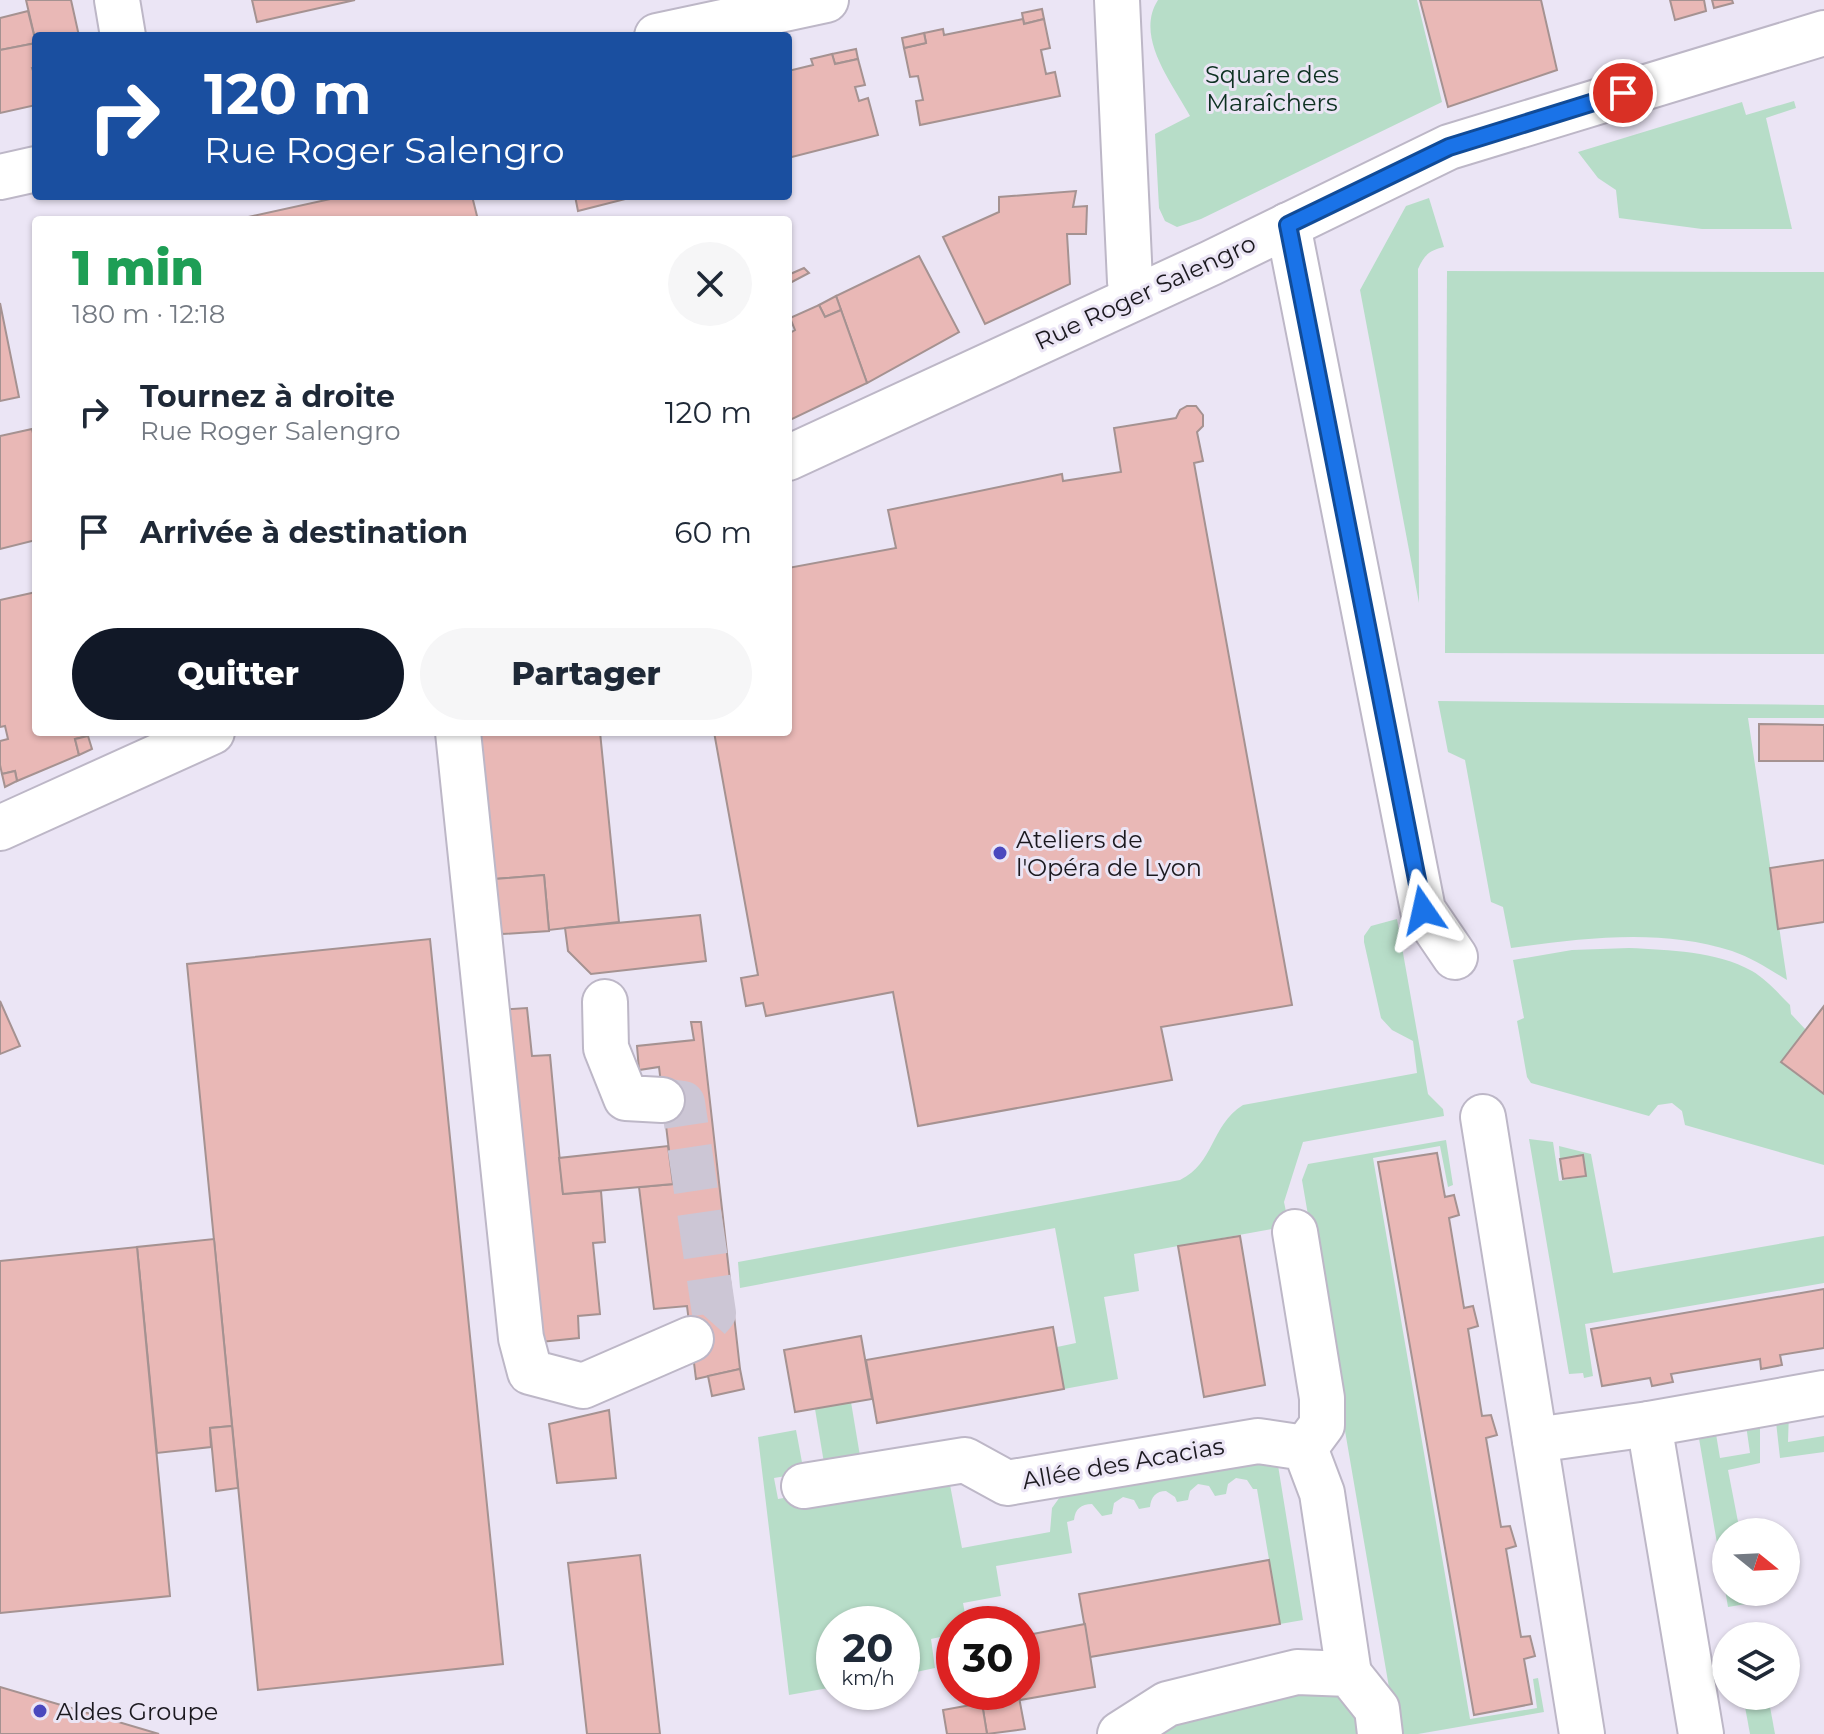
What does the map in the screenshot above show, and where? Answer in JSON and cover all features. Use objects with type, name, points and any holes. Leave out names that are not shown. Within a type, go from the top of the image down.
[{"type":"street","points":[[117,0],[122,32]]},
{"type":"street","points":[[676,32],[826,0]]},
{"type":"street","points":[[1117,0],[1130,282],[1136,297]]},
{"type":"street","name":"Rue Roger Salengro","points":[[792,456],[1136,297],[1449,147],[1824,33]]},
{"type":"street","points":[[0,177],[32,170]]},
{"type":"street","points":[[1288,225],[1423,910],[1455,957]]},
{"type":"street","points":[[0,828],[204,736]]},
{"type":"street","points":[[458,736],[521,1338],[530,1372],[583,1386],[691,1339]]},
{"type":"street","points":[[605,1002],[606,1048],[626,1098],[662,1100]]},
{"type":"street","points":[[1483,1117],[1582,1734]]},
{"type":"street","points":[[1295,1232],[1322,1398],[1322,1425],[1305,1448],[1322,1493],[1349,1674],[1377,1709],[1380,1734]]},
{"type":"street","points":[[1535,1440],[1649,1424],[1824,1393]]},
{"type":"street","points":[[1649,1424],[1701,1734]]},
{"type":"street","name":"Allée des Acacias","points":[[804,1486],[965,1460],[1007,1483],[1258,1441],[1305,1448]]},
{"type":"street","points":[[1120,1734],[1167,1704],[1297,1672],[1349,1674]]},
{"type":"green space","name":"Square des Maraîchers","points":[[1158,0],[1417,0],[1442,102],[1201,219],[1177,227],[1165,221],[1159,208],[1155,134],[1190,116],[1153,45],[1150,29]]},
{"type":"green space","points":[[1794,101],[1796,108],[1766,118],[1792,229],[1702,229],[1619,218],[1616,190],[1598,178],[1578,152],[1742,102],[1746,115]]},
{"type":"green space","points":[[1429,198],[1444,247],[1428,254],[1418,269],[1419,603],[1360,290],[1406,206]]},
{"type":"green space","points":[[1447,271],[1824,272],[1824,654],[1445,653]]},
{"type":"green space","points":[[1438,701],[1824,705],[1824,718],[1748,718],[1787,980],[1732,951],[1678,939],[1594,938],[1511,948],[1503,907],[1491,902],[1465,760],[1448,752]]},
{"type":"green space","points":[[1397,919],[1428,1094],[1443,1109],[1444,1116],[1303,1142],[1284,1202],[1289,1226],[1134,1254],[1139,1291],[1104,1297],[1118,1379],[1064,1389],[1057,1347],[1076,1343],[1055,1228],[740,1288],[738,1262],[1180,1180],[1200,1164],[1224,1123],[1243,1105],[1417,1073],[1413,1041],[1392,1030],[1381,1018],[1364,942],[1364,936],[1371,926]]},
{"type":"green space","points":[[1629,948],[1692,953],[1738,964],[1762,978],[1790,1005],[1791,1014],[1806,1030],[1781,1062],[1824,1094],[1824,1165],[1685,1125],[1682,1111],[1672,1103],[1658,1105],[1649,1116],[1531,1083],[1527,1077],[1517,1021],[1524,1018],[1513,960],[1572,950]]},
{"type":"green space","points":[[1529,1139],[1553,1142],[1559,1181],[1586,1176],[1583,1155],[1560,1159],[1559,1146],[1591,1154],[1613,1273],[1824,1236],[1824,1283],[1585,1324],[1593,1376],[1584,1378],[1583,1373],[1569,1374]]},
{"type":"green space","points":[[1446,1140],[1453,1185],[1448,1187],[1440,1146],[1373,1158],[1470,1719],[1537,1708],[1533,1679],[1538,1678],[1544,1712],[1418,1734],[1397,1734],[1302,1180],[1308,1164]]},
{"type":"green space","points":[[851,1402],[861,1462],[825,1469],[815,1409]]},
{"type":"green space","points":[[1789,1412],[1788,1442],[1824,1436],[1824,1452],[1780,1458],[1775,1413]]},
{"type":"green space","points":[[1760,1415],[1760,1463],[1728,1470],[1737,1518],[1713,1518],[1697,1427],[1714,1422],[1720,1458],[1750,1453],[1745,1418]]},
{"type":"green space","points":[[796,1430],[804,1473],[774,1478],[778,1499],[947,1469],[962,1548],[1050,1532],[1052,1508],[1062,1494],[1276,1453],[1303,1620],[1280,1624],[1257,1489],[1253,1489],[1247,1480],[1236,1478],[1228,1484],[1226,1494],[1215,1496],[1209,1486],[1198,1484],[1190,1491],[1188,1500],[1177,1502],[1175,1497],[1162,1491],[1155,1495],[1150,1507],[1139,1509],[1134,1500],[1123,1497],[1114,1503],[1112,1514],[1102,1516],[1092,1504],[1082,1506],[1074,1520],[1067,1522],[1072,1553],[996,1566],[1001,1596],[963,1603],[964,1606],[936,1606],[936,1638],[931,1639],[935,1668],[920,1671],[920,1606],[816,1606],[816,1690],[789,1695],[758,1437]]},
{"type":"green space","points":[[1338,1683],[1366,1734],[1148,1734],[1170,1716]]},
{"type":"green space","points":[[1746,1710],[1771,1710],[1775,1734],[1750,1734]]},
{"type":"building","points":[[26,0],[71,0],[78,32],[33,32]]},
{"type":"building","points":[[252,0],[355,0],[257,22]]},
{"type":"building","points":[[1420,0],[1541,0],[1557,70],[1448,107]]},
{"type":"building","points":[[1670,0],[1704,0],[1706,11],[1675,20]]},
{"type":"building","points":[[1712,0],[1732,0],[1733,3],[1714,8]]},
{"type":"building","points":[[1042,9],[1044,19],[1024,24],[1022,13]]},
{"type":"building","points":[[28,11],[33,32],[32,44],[0,50],[0,18]]},
{"type":"building","points":[[1023,19],[1024,24],[1044,19],[1050,48],[1041,50],[1046,74],[1055,72],[1060,96],[920,125],[916,101],[923,100],[918,76],[910,77],[904,48],[926,43],[924,33],[943,29],[944,35]]},
{"type":"building","points":[[924,33],[926,43],[904,48],[902,38]]},
{"type":"building","points":[[32,44],[32,106],[0,113],[0,50]]},
{"type":"building","points":[[856,49],[858,59],[835,64],[832,54]]},
{"type":"building","points":[[832,54],[835,64],[858,59],[865,85],[855,87],[859,101],[868,98],[878,135],[792,157],[792,70],[813,65],[811,59]]},
{"type":"building","points":[[1076,191],[1073,207],[1087,206],[1086,234],[1067,234],[1070,284],[985,324],[943,237],[999,212],[999,197]]},
{"type":"building","points":[[326,200],[473,200],[477,216],[253,216]]},
{"type":"building","points":[[576,200],[621,200],[578,211]]},
{"type":"building","points":[[919,256],[959,332],[867,383],[836,296]]},
{"type":"building","points":[[804,268],[809,273],[792,282],[792,273]]},
{"type":"building","points":[[836,296],[841,310],[825,317],[819,305]]},
{"type":"building","points":[[0,303],[19,397],[0,401]]},
{"type":"building","points":[[819,305],[825,317],[841,310],[867,383],[792,419],[792,332],[795,330],[792,317]]},
{"type":"building","name":"Ateliers de l'Opéra de Lyon","points":[[1196,406],[1203,415],[1203,426],[1197,432],[1203,461],[1194,463],[1292,1005],[1161,1027],[1172,1080],[918,1126],[893,992],[766,1016],[763,1003],[746,1006],[741,978],[758,975],[715,736],[792,736],[792,567],[896,548],[888,510],[1062,474],[1063,481],[1121,472],[1114,428],[1176,418],[1180,410]]},
{"type":"building","points":[[32,429],[32,541],[0,549],[0,436]]},
{"type":"building","points":[[32,593],[32,736],[88,736],[75,739],[79,755],[17,781],[15,771],[2,774],[0,765],[0,741],[8,739],[5,726],[0,727],[0,600]]},
{"type":"building","points":[[1759,724],[1824,725],[1824,761],[1759,761]]},
{"type":"building","points":[[88,736],[92,749],[79,755],[75,739]]},
{"type":"building","points":[[468,736],[600,736],[619,922],[549,930],[544,875],[483,880]]},
{"type":"building","points":[[15,771],[17,781],[5,787],[2,774]]},
{"type":"building","points":[[1824,860],[1824,922],[1778,929],[1770,868]]},
{"type":"building","points":[[544,875],[549,931],[503,934],[486,914],[483,880]]},
{"type":"building","points":[[700,915],[706,961],[591,974],[568,951],[565,928]]},
{"type":"building","points":[[430,939],[503,1664],[258,1690],[187,964]]},
{"type":"building","points":[[0,1001],[20,1046],[0,1054]]},
{"type":"building","points":[[1824,1006],[1824,1094],[1781,1062]]},
{"type":"building","points":[[527,1008],[532,1056],[550,1055],[563,1194],[601,1191],[605,1242],[593,1243],[600,1314],[578,1316],[579,1338],[531,1343],[496,1010]]},
{"type":"building","points":[[691,1022],[701,1022],[740,1369],[696,1379],[687,1306],[654,1309],[639,1187],[673,1184],[659,1067],[639,1070],[637,1046],[694,1040]]},
{"type":"building","points":[[668,1146],[673,1184],[563,1194],[559,1158]]},
{"type":"building","points":[[1437,1153],[1445,1197],[1454,1195],[1459,1215],[1449,1218],[1464,1308],[1473,1306],[1478,1326],[1468,1329],[1482,1416],[1491,1415],[1497,1435],[1486,1438],[1501,1527],[1510,1526],[1516,1546],[1506,1549],[1521,1637],[1530,1636],[1535,1656],[1524,1659],[1532,1704],[1474,1715],[1378,1162]]},
{"type":"building","points":[[1583,1155],[1586,1176],[1563,1179],[1560,1159]]},
{"type":"building","points":[[1240,1236],[1265,1385],[1204,1397],[1178,1246]]},
{"type":"building","points":[[214,1239],[232,1426],[210,1428],[211,1447],[157,1453],[137,1247]]},
{"type":"building","points":[[137,1247],[170,1596],[0,1613],[0,1261]]},
{"type":"building","points":[[1824,1289],[1824,1348],[1780,1355],[1782,1365],[1761,1369],[1760,1359],[1671,1374],[1673,1382],[1652,1386],[1650,1378],[1602,1386],[1591,1329]]},
{"type":"building","points":[[1053,1327],[1064,1389],[877,1423],[866,1360]]},
{"type":"building","points":[[861,1336],[872,1399],[795,1412],[784,1350]]},
{"type":"building","points":[[740,1369],[744,1389],[712,1396],[708,1376]]},
{"type":"building","points":[[609,1410],[616,1478],[557,1483],[549,1424]]},
{"type":"building","points":[[232,1426],[238,1488],[216,1491],[210,1428]]},
{"type":"building","points":[[640,1555],[660,1734],[587,1734],[568,1563]]},
{"type":"building","points":[[1269,1560],[1280,1624],[1090,1657],[1079,1594]]},
{"type":"building","points":[[1085,1624],[1095,1687],[1040,1697],[1040,1633]]},
{"type":"building","name":"Aldes Groupe","points":[[0,1687],[159,1734],[0,1734]]},
{"type":"building","points":[[943,1710],[983,1710],[987,1734],[947,1734]]},
{"type":"building","points":[[983,1710],[1021,1710],[1025,1729],[987,1734]]},
{"type":"tunnel","points":[[662,1100],[683,1103],[714,1313],[691,1339]]},
{"type":"place","name":"Ateliers de l'Opéra de Lyon","points":[[1000,853]]},
{"type":"place","name":"Aldes Groupe","points":[[40,1711]]},
{"type":"route","points":[[1423,910],[1288,225],[1449,147],[1623,93]]}]
